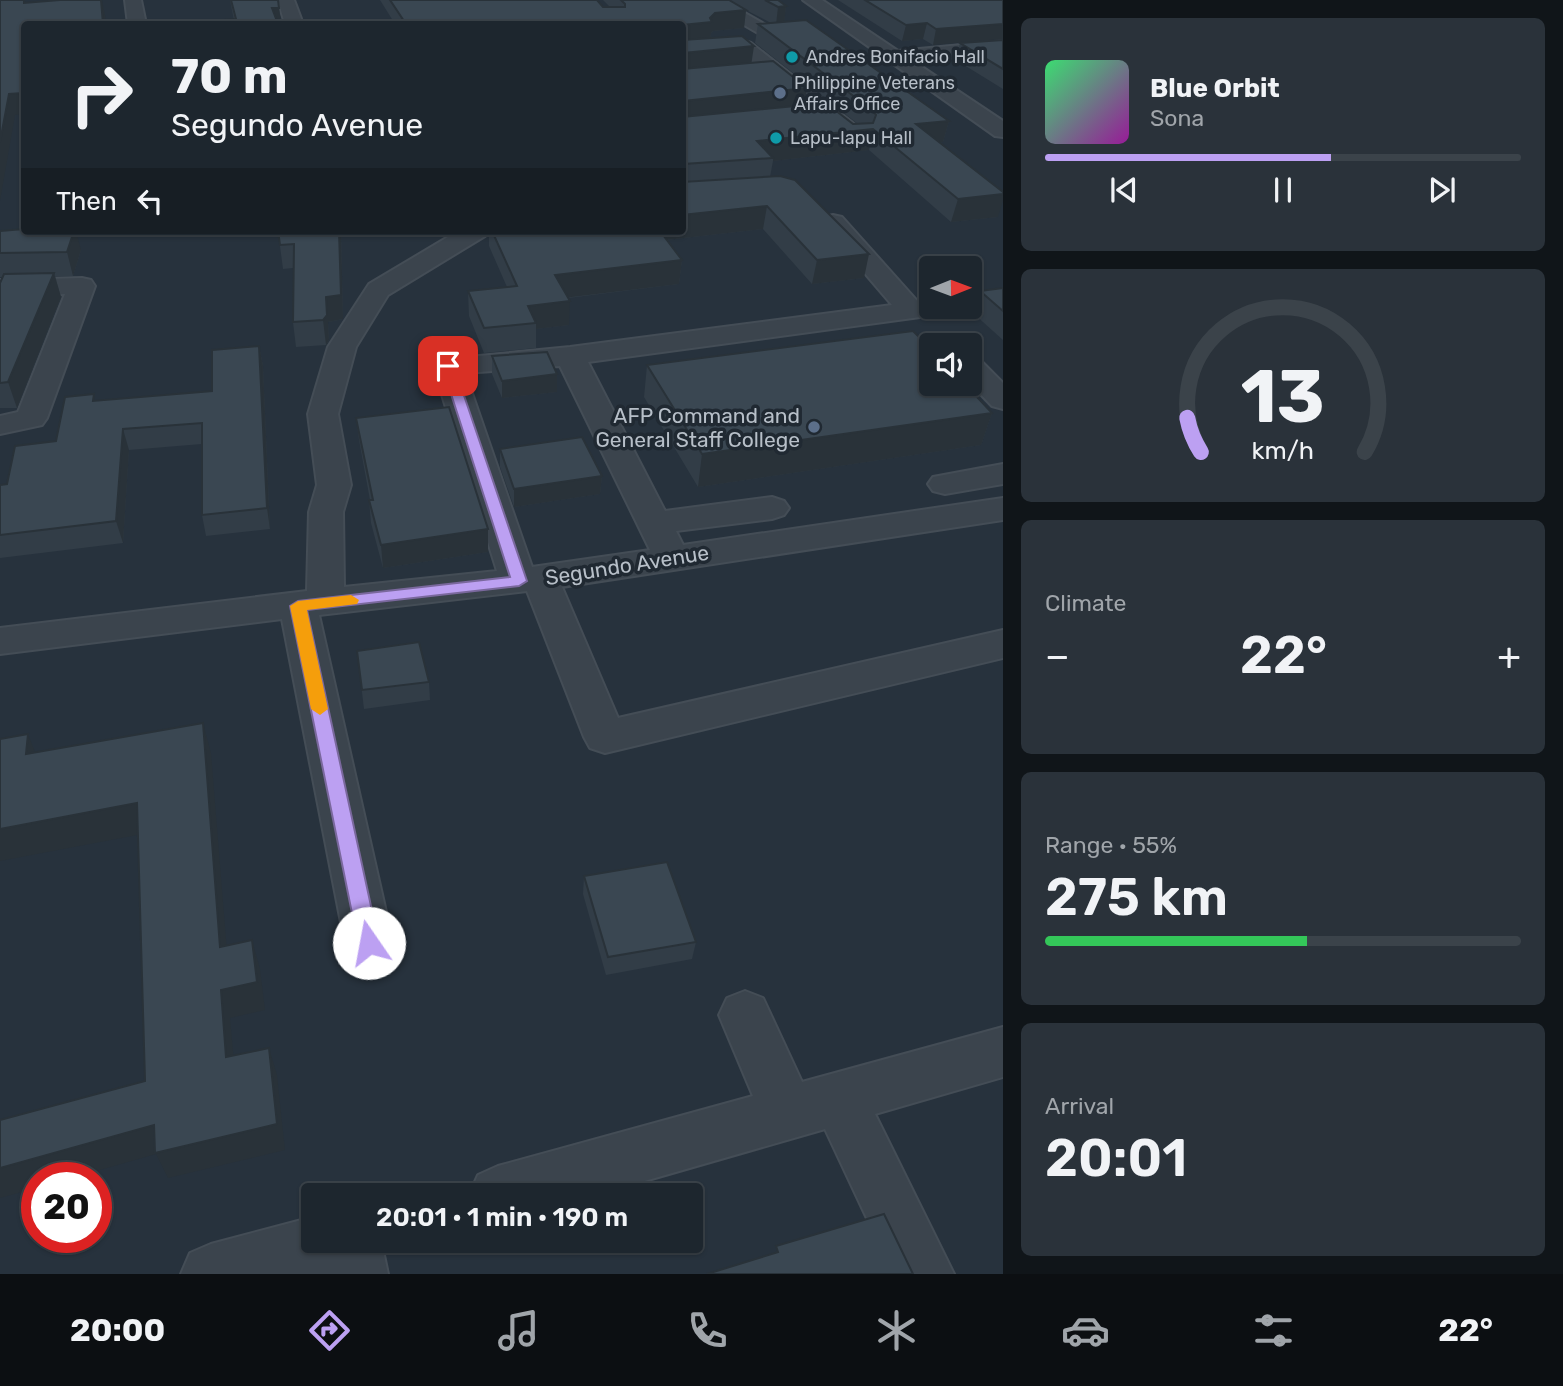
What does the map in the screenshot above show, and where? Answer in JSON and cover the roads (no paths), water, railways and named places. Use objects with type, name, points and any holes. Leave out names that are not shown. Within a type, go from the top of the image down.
[{"type":"street","points":[[133,0],[136,21]]},
{"type":"street","points":[[286,0],[293,21]]},
{"type":"street","points":[[686,41],[778,33],[709,0]]},
{"type":"street","points":[[811,0],[1003,131]]},
{"type":"street","points":[[823,29],[849,27]]},
{"type":"street","points":[[686,52],[744,47],[858,138]]},
{"type":"street","points":[[894,57],[1003,47]]},
{"type":"street","points":[[749,75],[775,72]]},
{"type":"street","points":[[801,117],[827,114]]},
{"type":"street","points":[[814,200],[912,311]]},
{"type":"street","points":[[369,943],[312,605],[326,512],[334,485],[323,414],[342,347],[378,290],[469,235]]},
{"type":"street","points":[[0,288],[82,286],[31,418],[0,425]]},
{"type":"street","points":[[919,310],[570,356],[448,366],[530,580],[605,737],[1003,644]]},
{"type":"street","points":[[570,356],[672,558]]},
{"type":"street","points":[[982,378],[1003,400]]},
{"type":"street","points":[[945,484],[1003,474]]},
{"type":"street","points":[[654,523],[772,508]]},
{"type":"street","name":"Segundo Avenue","points":[[0,641],[166,619],[530,580],[1003,509]]},
{"type":"street","points":[[745,1015],[813,1106],[924,1274]]},
{"type":"street","points":[[540,1183],[1003,1052]]},
{"type":"street","points":[[211,1274],[301,1250]]},
{"type":"street","points":[[354,1253],[358,1274]]},
{"type":"place","name":"Andres Bonifacio Hall","points":[[792,57]]},
{"type":"place","name":"Philippine Veterans Affairs Office","points":[[780,93]]},
{"type":"place","name":"Lapu-lapu Hall","points":[[776,138]]},
{"type":"place","name":"AFP Command and General Staff College","points":[[814,427]]}]
